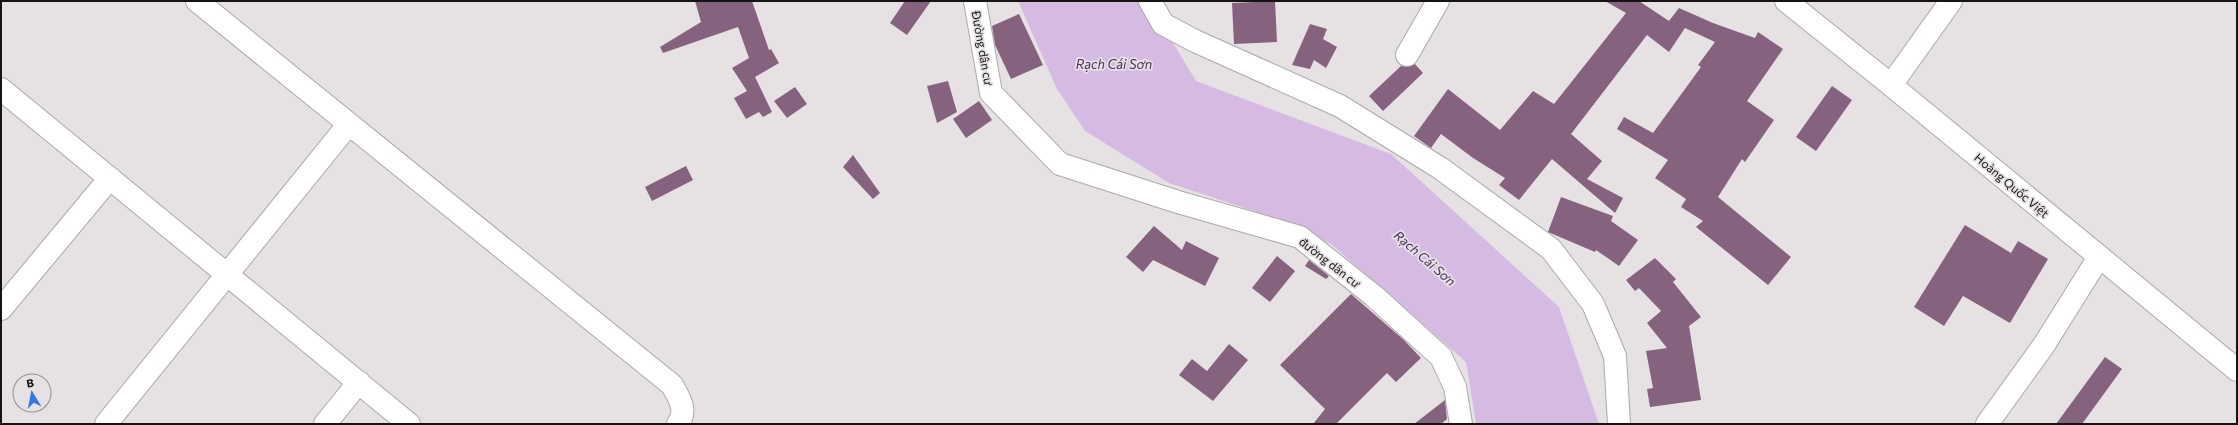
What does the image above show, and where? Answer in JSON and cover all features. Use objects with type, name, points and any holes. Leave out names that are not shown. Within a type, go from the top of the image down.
[{"type":"street","points":[[197,1],[348,125],[672,385],[683,407],[681,419],[678,424]]},
{"type":"street","name":"Đường dân cư","points":[[975,1],[991,93],[1060,164]]},
{"type":"street","points":[[1150,1],[1163,24],[1195,42],[1340,106],[1440,168],[1551,250],[1593,304],[1615,356],[1619,424]]},
{"type":"street","points":[[1407,55],[1438,1]]},
{"type":"street","name":"Hoàng Quốc Việt","points":[[1786,1],[1891,85],[2237,370]]},
{"type":"street","points":[[1891,85],[1951,1]]},
{"type":"street","points":[[1,89],[409,424]]},
{"type":"street","points":[[106,424],[348,125]]},
{"type":"street","name":"đường dân cư","points":[[1060,164],[1178,202],[1300,237],[1374,296],[1441,357],[1455,387],[1460,424]]},
{"type":"street","points":[[1,309],[110,178]]},
{"type":"street","points":[[1987,424],[2044,345],[2098,257]]},
{"type":"street","points":[[325,424],[359,382]]},
{"type":"water","name":"Rạch Cái Sơn","points":[[1018,1],[1148,1],[1196,81],[1391,154],[1559,307],[1599,424],[1476,424],[1466,362],[1331,244],[1254,211],[1169,183],[1085,131],[1057,89]]},
{"type":"building","points":[[695,1],[752,1],[769,50],[771,49],[779,63],[755,77],[772,112],[763,117],[759,112],[746,119],[734,98],[747,91],[732,68],[749,58],[738,27],[663,53],[660,47],[701,22]]},
{"type":"building","points":[[905,1],[931,1],[907,35],[890,23]]},
{"type":"building","points":[[1275,1],[1277,42],[1234,44],[1232,3]]},
{"type":"building","points":[[1605,1],[1639,1],[1669,21],[1679,8],[1713,23],[1755,38],[1758,32],[1783,49],[1747,101],[1774,120],[1745,162],[1742,159],[1718,197],[1791,257],[1768,285],[1696,227],[1703,221],[1681,207],[1686,199],[1655,178],[1668,160],[1617,129],[1624,117],[1653,133],[1701,67],[1698,65],[1715,42],[1685,28],[1669,52],[1647,35],[1571,134],[1602,161],[1587,179],[1623,198],[1615,213],[1552,159],[1519,200],[1499,185],[1505,178],[1473,158],[1441,134],[1431,148],[1414,136],[1448,89],[1500,130],[1533,91],[1554,104],[1626,13]]},
{"type":"building","points":[[1019,14],[1043,65],[1011,79],[995,45],[992,26]]},
{"type":"building","points":[[1310,24],[1327,29],[1323,39],[1337,47],[1326,68],[1314,60],[1310,69],[1292,65]]},
{"type":"building","points":[[1415,64],[1423,73],[1383,111],[1369,96],[1401,66],[1407,67]]},
{"type":"building","points":[[948,81],[957,112],[937,123],[927,86]]},
{"type":"building","points":[[1832,86],[1852,100],[1816,151],[1796,137]]},
{"type":"building","points":[[795,87],[807,104],[787,118],[774,101]]},
{"type":"building","points":[[979,101],[992,120],[966,138],[953,119]]},
{"type":"building","points":[[853,155],[880,193],[873,199],[843,167]]},
{"type":"building","points":[[686,166],[693,180],[652,201],[645,187]]},
{"type":"building","points":[[1561,197],[1613,216],[1611,221],[1638,240],[1619,266],[1596,250],[1595,252],[1548,232]]},
{"type":"building","points":[[1965,225],[2011,253],[2018,241],[2048,259],[2010,323],[1963,296],[1944,326],[1914,307]]},
{"type":"building","points":[[1154,226],[1182,250],[1186,241],[1219,258],[1205,286],[1153,260],[1143,272],[1126,257]]},
{"type":"building","points":[[1277,256],[1295,271],[1270,302],[1252,288]]},
{"type":"building","points":[[1655,258],[1676,279],[1673,282],[1701,317],[1689,326],[1701,400],[1650,407],[1647,389],[1653,388],[1646,351],[1667,348],[1647,323],[1661,311],[1639,288],[1635,291],[1626,280]]},
{"type":"building","points":[[1309,260],[1329,276],[1326,279],[1305,266]]},
{"type":"building","points":[[1351,294],[1404,340],[1421,358],[1396,382],[1387,373],[1336,424],[1313,424],[1325,409],[1280,365]]},
{"type":"building","points":[[1229,344],[1248,360],[1213,401],[1179,375],[1192,359],[1207,371]]},
{"type":"building","points":[[2105,357],[2122,369],[2082,424],[2056,424]]},
{"type":"building","points":[[1445,400],[1447,419],[1441,424],[1414,424]]}]
